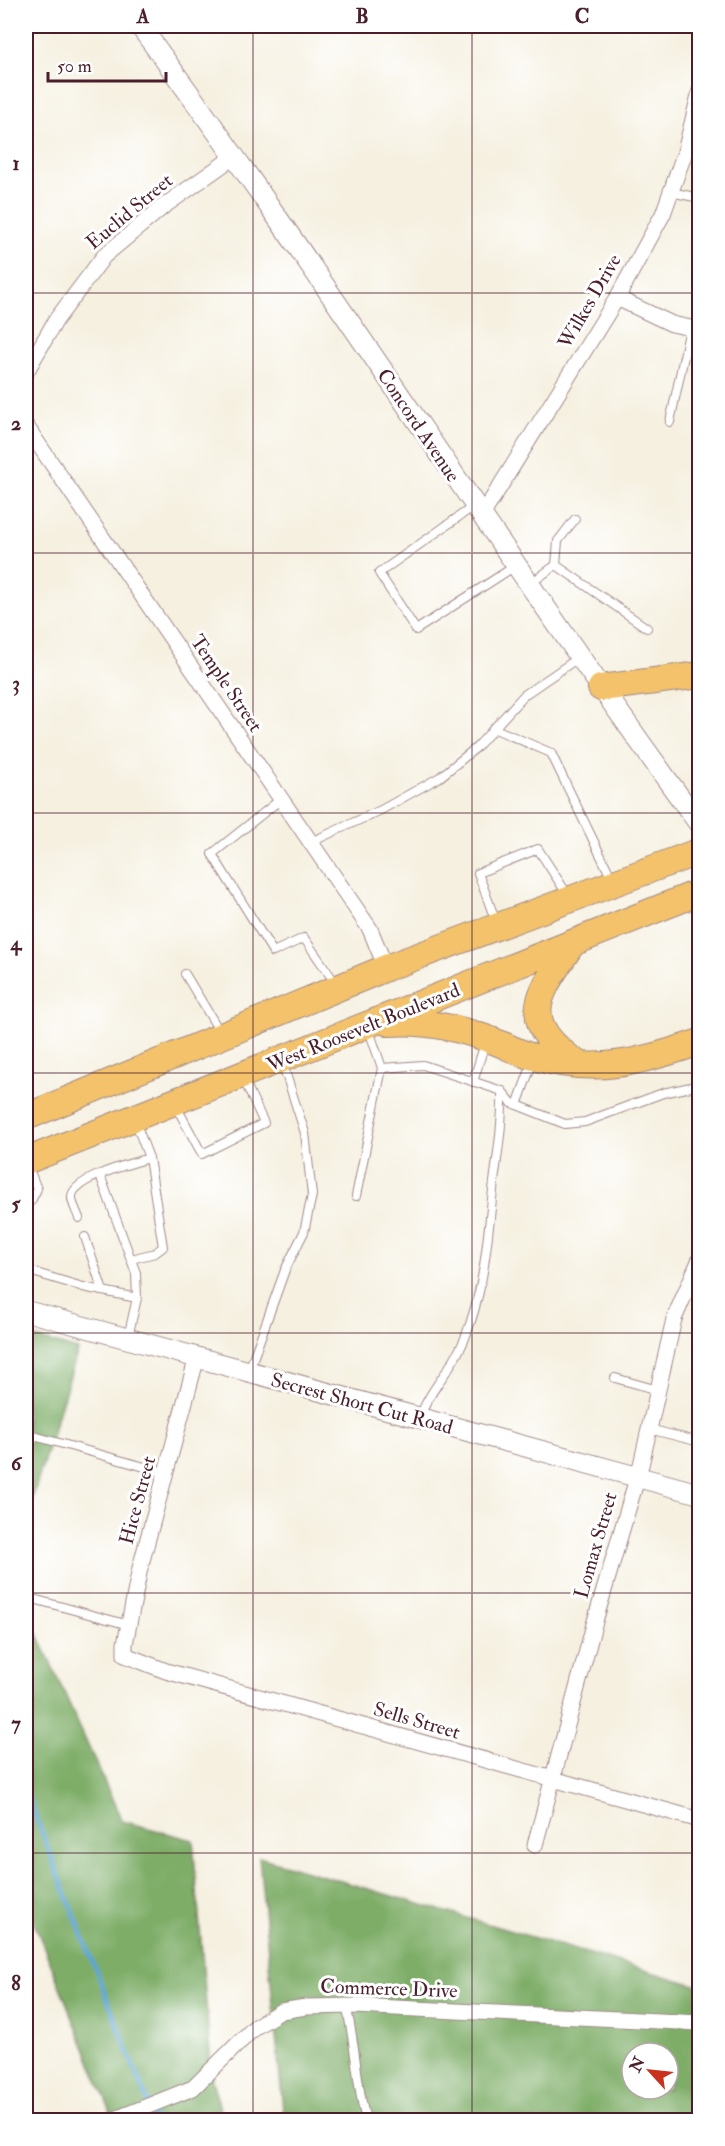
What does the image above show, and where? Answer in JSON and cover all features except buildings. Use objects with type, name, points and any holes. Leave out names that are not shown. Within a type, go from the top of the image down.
[{"type":"highway","points":[[600,688],[699,675]]},
{"type":"highway","points":[[26,1118],[338,987],[699,851]]},
{"type":"highway","name":"West Roosevelt Boulevard","points":[[26,1161],[699,892]]},
{"type":"highway","points":[[544,1052],[538,1003],[548,981],[572,944]]},
{"type":"highway","points":[[369,1025],[411,1021],[447,1025],[491,1040],[509,1030],[544,1052],[581,1066],[606,1067],[643,1061],[699,1042]]},
{"type":"street","name":"Concord Avenue","points":[[140,26],[235,156],[528,585],[699,825]]},
{"type":"street","name":"Wilkes Drive","points":[[478,512],[617,298],[663,214],[685,152],[699,91]]},
{"type":"street","name":"Euclid Street","points":[[26,372],[56,320],[104,256],[164,206],[235,156]]},
{"type":"street","points":[[617,298],[672,324],[695,329]]},
{"type":"street","name":"Temple Street","points":[[26,426],[370,930],[386,968]]},
{"type":"street","name":"Lomax Street","points":[[536,1845],[595,1621],[637,1478],[674,1319],[699,1259]]},
{"type":"street","name":"Secrest Short Cut Road","points":[[26,1311],[699,1494]]},
{"type":"street","name":"Hice Street","points":[[125,1655],[140,1568],[197,1357]]},
{"type":"street","name":"Sells Street","points":[[125,1655],[166,1671],[699,1820]]},
{"type":"street","name":"Commerce Drive","points":[[113,2121],[193,2088],[255,2027],[281,2011],[306,2007],[346,2006],[699,2023]]},
{"type":"lane","points":[[670,192],[699,198]]},
{"type":"lane","points":[[670,422],[695,329]]},
{"type":"lane","points":[[478,512],[379,573],[416,630],[515,566]]},
{"type":"lane","points":[[528,585],[556,565],[558,541],[575,519]]},
{"type":"lane","points":[[556,565],[647,628]]},
{"type":"lane","points":[[310,842],[381,810],[440,777],[477,747],[524,695],[579,658]]},
{"type":"lane","points":[[493,728],[551,753],[614,883]]},
{"type":"lane","points":[[281,799],[212,854],[273,952],[304,938],[338,987]]},
{"type":"lane","points":[[498,926],[478,873],[538,849],[570,899]]},
{"type":"lane","points":[[185,974],[222,1036]]},
{"type":"lane","points":[[356,1196],[382,1068],[369,1025]]},
{"type":"lane","points":[[473,1082],[491,1040]]},
{"type":"lane","points":[[517,1105],[544,1052]]},
{"type":"lane","points":[[248,1371],[285,1270],[304,1232],[312,1195],[305,1133],[282,1060]]},
{"type":"lane","points":[[382,1068],[423,1065],[502,1091],[517,1105],[565,1124],[585,1122],[663,1093],[699,1085]]},
{"type":"lane","points":[[174,1102],[202,1154],[264,1123],[242,1076]]},
{"type":"lane","points":[[420,1419],[425,1402],[451,1366],[465,1340],[487,1264],[501,1138],[502,1091]]},
{"type":"lane","points":[[131,1259],[155,1253],[163,1247],[149,1158],[134,1118]]},
{"type":"lane","points":[[79,1218],[71,1197],[75,1188],[87,1180],[149,1158]]},
{"type":"lane","points":[[26,1161],[37,1189],[31,1201],[26,1204]]},
{"type":"lane","points":[[100,1175],[136,1273],[136,1298],[128,1339]]},
{"type":"lane","points":[[85,1237],[103,1291]]},
{"type":"lane","points":[[26,1270],[136,1298]]},
{"type":"lane","points":[[615,1378],[658,1390]]},
{"type":"lane","points":[[649,1429],[699,1442]]},
{"type":"lane","points":[[27,1434],[166,1473]]},
{"type":"lane","points":[[26,1597],[129,1625]]},
{"type":"lane","points":[[346,2006],[355,2041],[357,2090],[366,2121]]},
{"type":"green space","points":[[26,1335],[78,1350],[26,1519]]},
{"type":"green space","points":[[26,1608],[122,1821],[193,1840],[212,2080],[223,2120],[114,2120],[26,1903]]},
{"type":"green space","points":[[259,1857],[699,1986],[699,2120],[284,2120]]},
{"type":"waterway","points":[[26,1792],[155,2120]]}]
